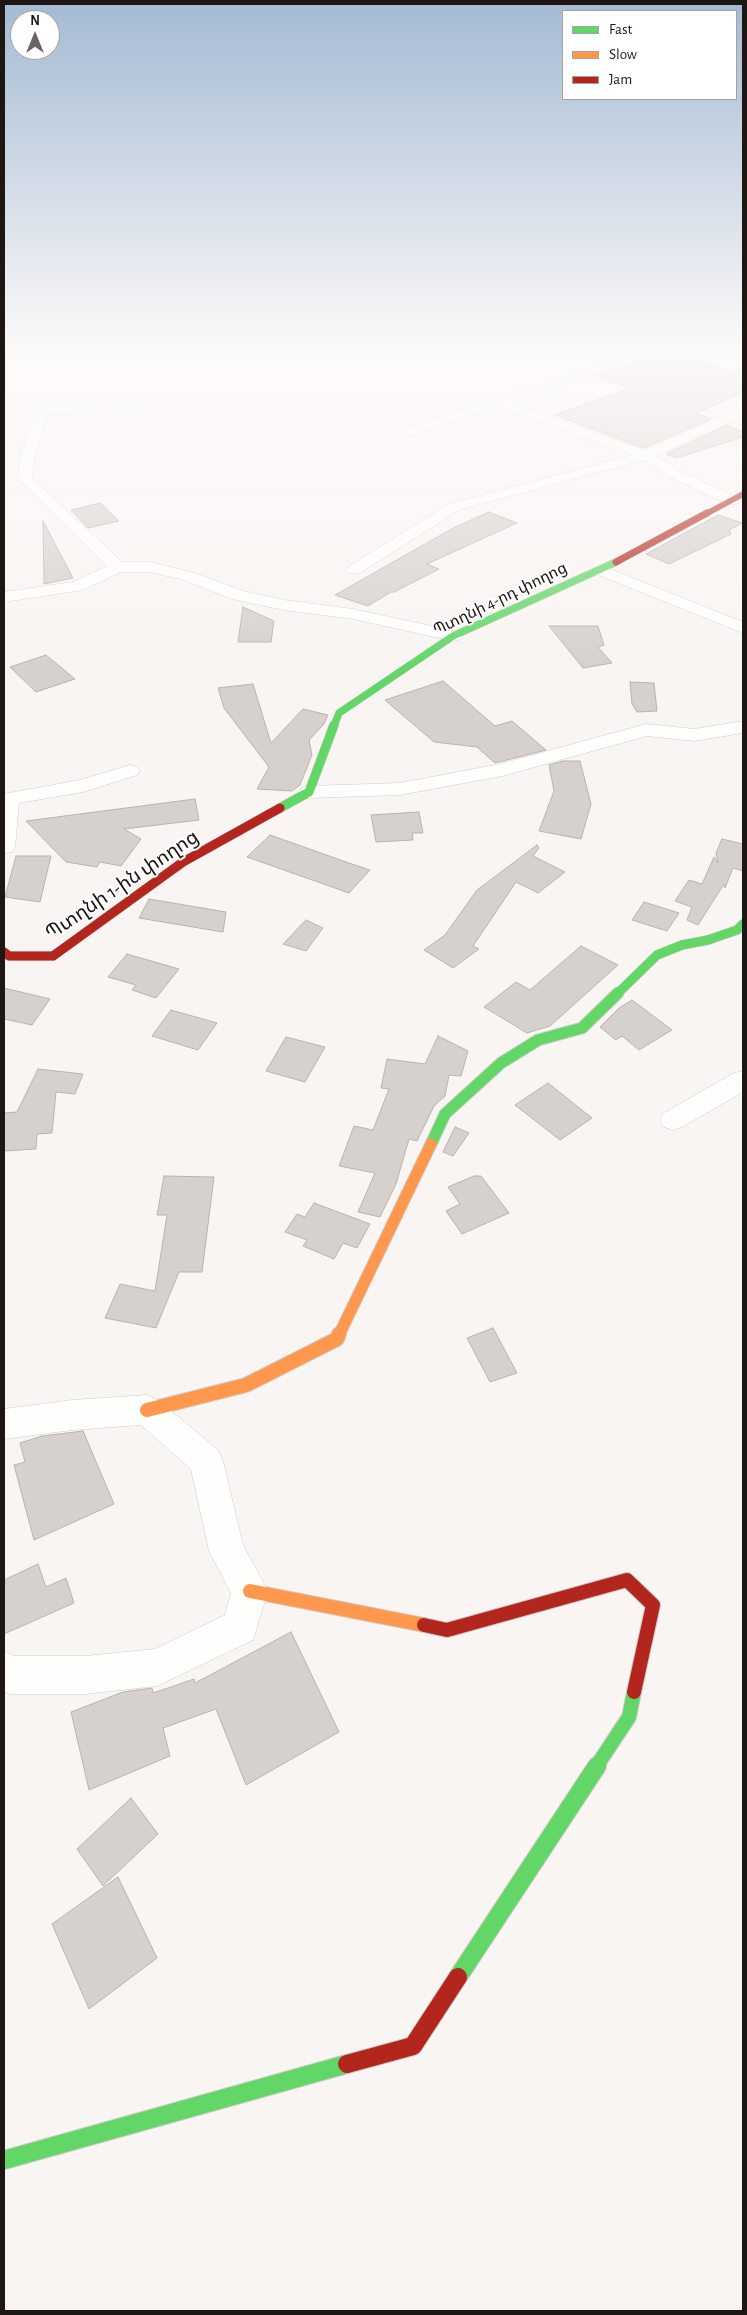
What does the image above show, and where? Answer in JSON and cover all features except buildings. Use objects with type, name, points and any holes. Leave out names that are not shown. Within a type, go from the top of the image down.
[{"type":"street","points":[[28,455],[18,480],[118,567]]},
{"type":"street","points":[[646,455],[673,473],[737,497]]},
{"type":"street","points":[[354,570],[454,508],[646,455]]},
{"type":"street","points":[[12,457],[27,458]]},
{"type":"street","name":"Պտղնի 4-րդ փողոց","points":[[309,792],[339,713],[453,636],[600,570],[737,497]]},
{"type":"street","points":[[4,597],[77,586],[118,567],[150,567],[189,576],[248,597],[284,605],[353,614],[453,636]]},
{"type":"street","points":[[600,570],[743,628]]},
{"type":"street","points":[[309,792],[400,789],[502,770],[646,730],[694,735],[743,727]]},
{"type":"street","points":[[4,847],[9,799],[83,786],[130,771]]},
{"type":"street","name":"Պտղնի 1-ին փողոց","points":[[5,957],[53,956],[183,862],[309,792]]},
{"type":"street","points":[[4,1424],[72,1415],[147,1410],[246,1385],[337,1339],[444,1114],[501,1063],[538,1040],[582,1028],[656,955],[682,945],[708,940],[737,930],[743,924]]},
{"type":"street","points":[[673,1120],[743,1080]]},
{"type":"street","points":[[4,1671],[10,1675],[85,1675],[157,1667],[240,1627],[250,1591],[227,1551],[206,1461],[147,1410]]},
{"type":"street","points":[[4,2160],[412,2046],[629,1717],[653,1605],[627,1580],[447,1630],[250,1591]]},
{"type":"traffic: fast","points":[[280,808],[309,792],[339,713],[453,636],[616,562]]},
{"type":"traffic: fast","points":[[431,1144],[445,1114],[501,1063],[538,1040],[582,1028],[657,955],[682,945],[708,940],[737,930],[743,924]]},
{"type":"traffic: fast","points":[[458,1977],[629,1717],[634,1692]]},
{"type":"traffic: fast","points":[[4,2160],[347,2064]]},
{"type":"traffic: slow","points":[[147,1410],[246,1385],[337,1339],[431,1144]]},
{"type":"traffic: slow","points":[[250,1591],[424,1625]]},
{"type":"traffic: jam","points":[[616,562],[743,494]]},
{"type":"traffic: jam","points":[[4,952],[9,956],[53,956],[183,862],[280,808]]},
{"type":"traffic: jam","points":[[424,1625],[447,1630],[627,1580],[653,1605],[634,1692]]},
{"type":"traffic: jam","points":[[347,2064],[413,2046],[458,1977]]}]
